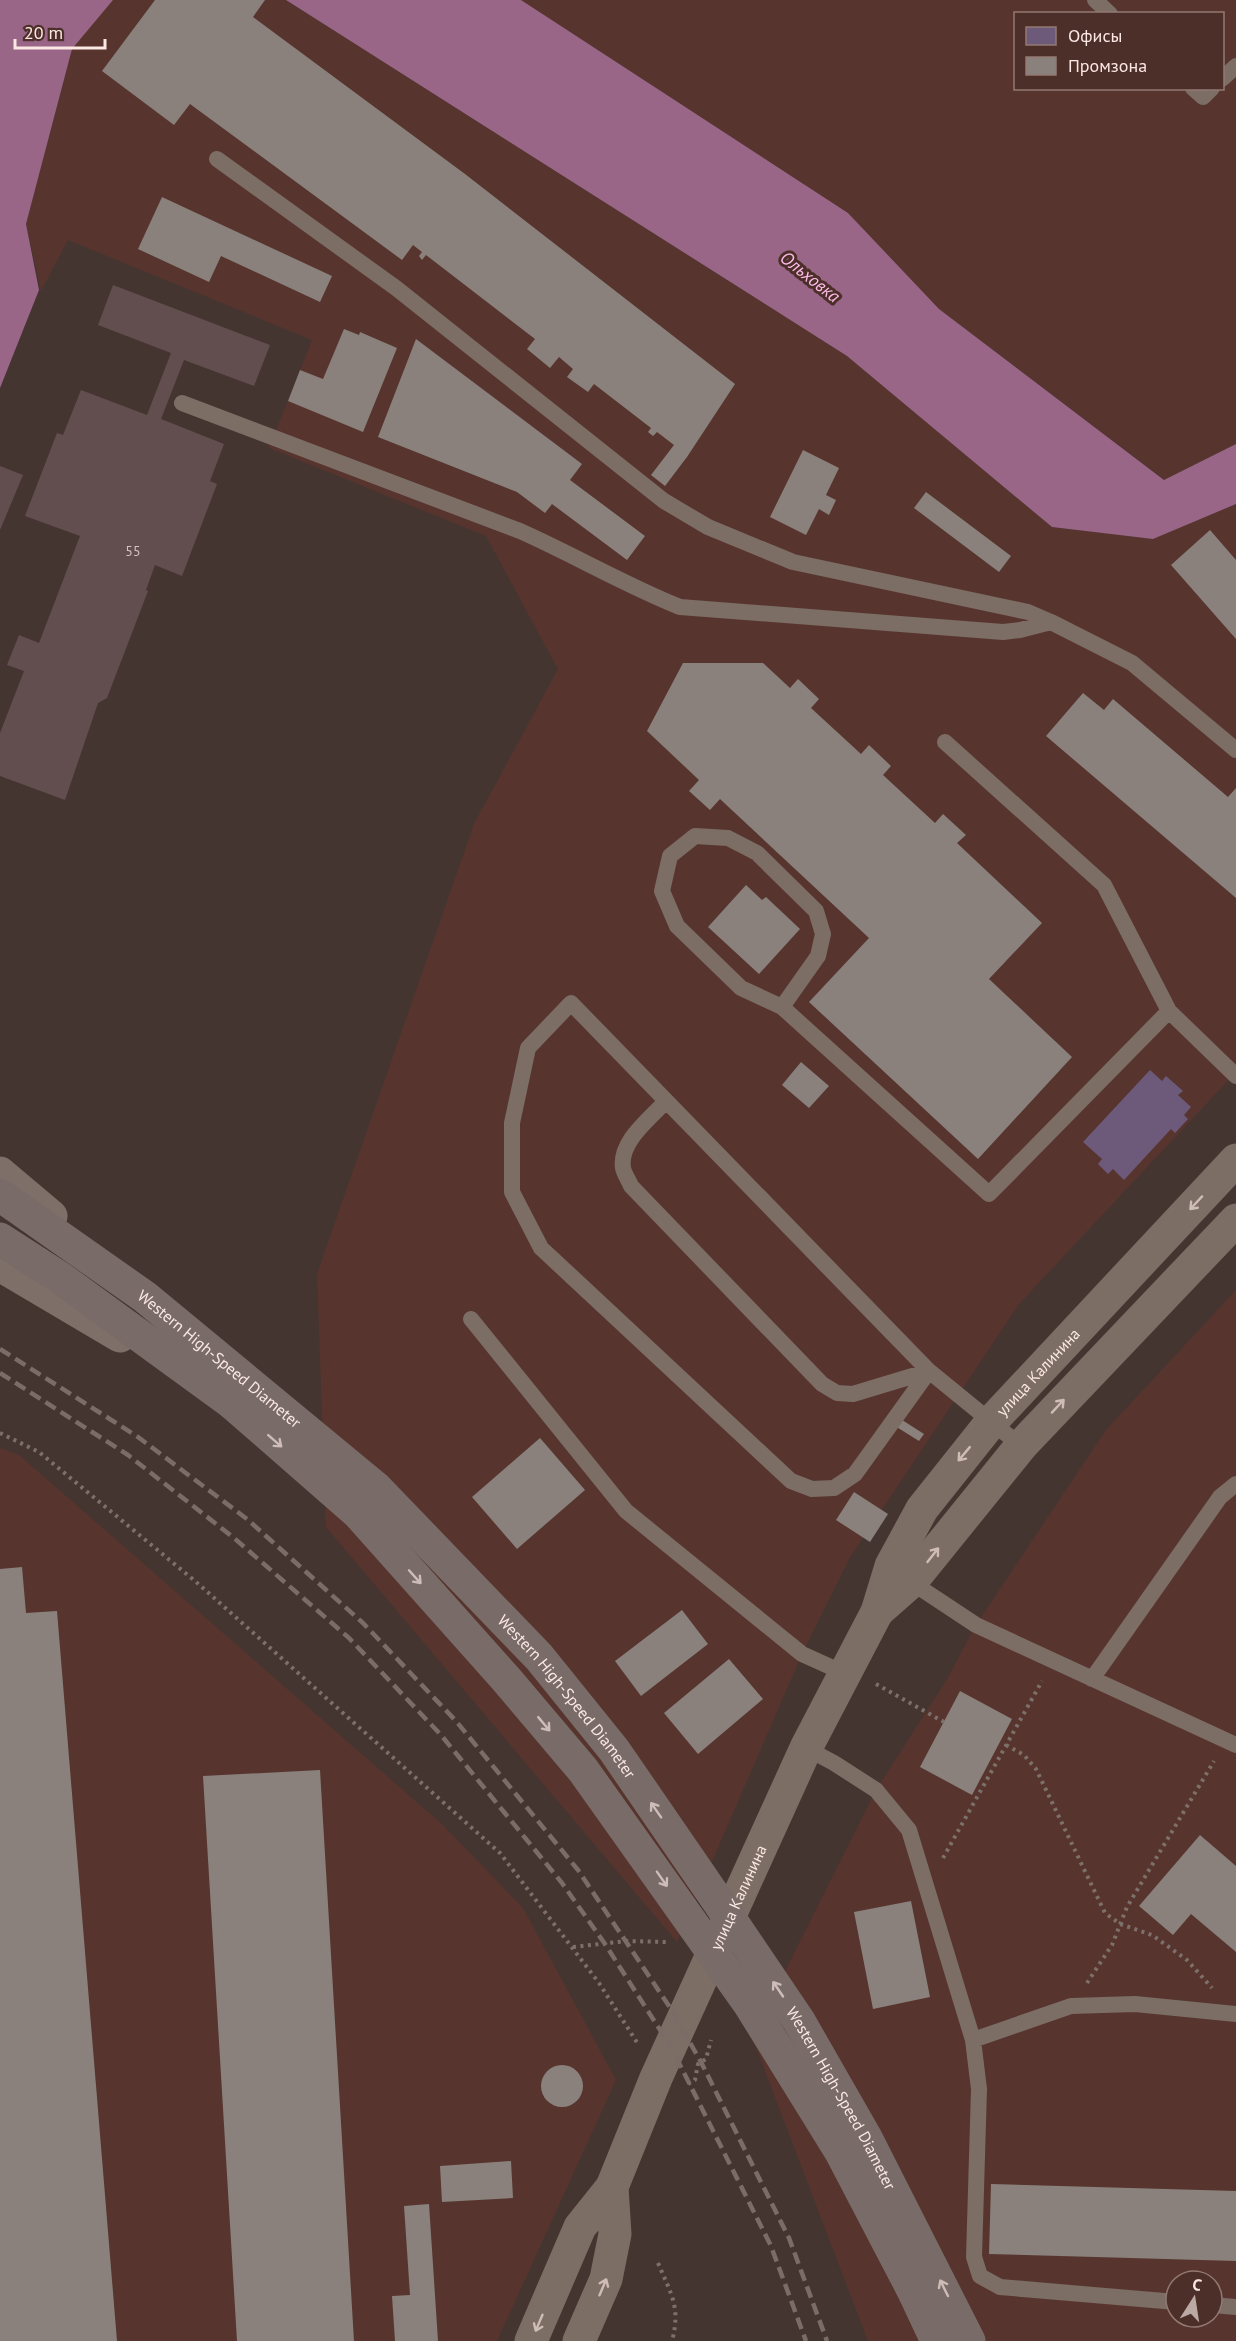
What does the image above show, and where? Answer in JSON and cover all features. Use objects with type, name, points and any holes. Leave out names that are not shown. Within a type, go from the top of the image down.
[{"type":"highway","name":"Western High-Speed Diameter","points":[[0,1195],[145,1297],[376,1488],[539,1657],[614,1750],[800,2021],[866,2138],[969,2341]]},
{"type":"highway","name":"Western High-Speed Diameter","points":[[0,1239],[59,1277],[232,1402],[358,1514],[506,1679],[583,1770],[750,2005],[841,2152],[937,2341]]},
{"type":"main road","points":[[0,1173],[145,1297]]},
{"type":"main road","points":[[0,1265],[232,1402]]},
{"type":"street","name":"улица Калинина","points":[[531,2341],[580,2227],[612,2187],[656,2078],[806,1748],[877,1612],[891,1566],[922,1509],[992,1421],[1236,1160]]},
{"type":"street","name":"улица Калинина","points":[[877,1612],[911,1582],[1021,1446],[1236,1220]]},
{"type":"street","name":"улица Калинина","points":[[579,2341],[606,2279],[615,2234],[612,2187]]},
{"type":"lane","points":[[1095,0],[1108,12]]},
{"type":"lane","points":[[1224,77],[1236,66]]},
{"type":"lane","points":[[1195,90],[1203,97],[1210,90]]},
{"type":"lane","points":[[217,159],[396,288],[664,501],[708,527],[794,561],[1028,612],[1132,663],[1236,750]]},
{"type":"lane","points":[[182,403],[520,531],[564,550],[643,592],[680,607],[1003,632],[1051,622]]},
{"type":"lane","points":[[945,742],[1104,885],[1170,1011],[1236,1076]]},
{"type":"lane","points":[[782,1007],[818,956],[823,934],[816,911],[757,853],[728,838],[695,836],[670,856],[662,891],[677,926],[741,988],[782,1007],[990,1194],[1170,1011]]},
{"type":"lane","points":[[929,1371],[855,1474],[834,1488],[812,1489],[791,1481],[541,1248],[512,1192],[512,1123],[528,1048],[571,1003],[929,1371],[1021,1446]]},
{"type":"lane","points":[[666,1101],[634,1135],[624,1152],[623,1169],[632,1185],[822,1384],[837,1393],[854,1394],[929,1371]]},
{"type":"lane","points":[[471,1320],[626,1511],[802,1654],[844,1673]]},
{"type":"lane","points":[[1092,1679],[1220,1497],[1236,1484]]},
{"type":"lane","points":[[911,1582],[976,1625],[1231,1743]]},
{"type":"lane","points":[[806,1748],[876,1790],[909,1830],[973,2040],[979,2089],[974,2257],[981,2276],[1000,2287],[1164,2301]]},
{"type":"lane","points":[[973,2040],[1071,2006],[1135,2004],[1236,2015]]},
{"type":"path","points":[[0,1433],[39,1452],[195,1581],[501,1852],[599,1983],[634,2037],[656,2078]]},
{"type":"path","points":[[927,1887],[1053,1661]]},
{"type":"path","points":[[875,1683],[944,1722]]},
{"type":"path","points":[[1071,2006],[1112,1945],[1126,1907],[1231,1743]]},
{"type":"path","points":[[1006,1745],[1024,1755],[1036,1769],[1105,1913],[1120,1924],[1152,1935],[1187,1960],[1236,2015]]},
{"type":"path","points":[[572,1947],[627,1941],[678,1943]]},
{"type":"path","points":[[706,2059],[711,2040]]},
{"type":"path","points":[[658,2264],[673,2298],[677,2322],[672,2341]]},
{"type":"shaded area","points":[[113,0],[286,0],[847,356],[1052,527],[1153,539],[1236,504],[1236,1072],[1019,1304],[849,1559],[802,1654],[677,1942],[326,1527],[317,1274],[474,824],[558,669],[486,536],[269,448],[312,340],[68,240],[41,291],[26,224],[72,49]]},
{"type":"shaded area","points":[[521,0],[1236,0],[1236,444],[1165,480],[939,309],[848,213]]},
{"type":"shaded area","points":[[1236,1290],[1236,2341],[868,2341],[752,2037],[876,1790],[946,1681],[976,1625],[1106,1430]]},
{"type":"shaded area","points":[[0,1448],[19,1455],[443,1825],[523,1908],[616,2080],[497,2341],[0,2341]]},
{"type":"water","points":[[0,0],[113,0],[72,49],[26,224],[39,290],[0,388]]},
{"type":"water","name":"Ольховка","points":[[286,0],[521,0],[848,213],[939,309],[1164,480],[1236,444],[1236,504],[1153,539],[1052,527],[847,356]]},
{"type":"building: Офисы","points":[[1150,1070],[1162,1081],[1166,1076],[1183,1091],[1178,1095],[1191,1107],[1184,1115],[1188,1119],[1175,1133],[1171,1129],[1124,1180],[1113,1169],[1108,1174],[1098,1164],[1102,1159],[1083,1142]]},
{"type":"building: Промзона","points":[[155,0],[265,0],[253,17],[465,174],[735,384],[665,486],[651,475],[674,445],[657,432],[653,436],[648,432],[651,428],[594,384],[588,392],[567,377],[573,369],[559,357],[550,368],[527,349],[535,339],[426,255],[422,260],[419,256],[422,252],[413,245],[402,260],[190,104],[174,125],[102,71]]},
{"type":"building: Промзона","points":[[162,197],[332,276],[320,302],[221,256],[209,282],[138,249]]},
{"type":"building: Промзона","points":[[344,329],[359,335],[360,332],[397,348],[363,432],[288,401],[300,370],[323,379]]},
{"type":"building: Промзона","points":[[416,339],[582,464],[570,480],[645,536],[627,560],[552,504],[545,513],[517,492],[378,437]]},
{"type":"building: Промзона","points":[[803,450],[839,468],[826,495],[836,500],[829,515],[819,509],[806,535],[770,517]]},
{"type":"building: Промзона","points":[[926,492],[1011,556],[999,572],[914,508]]},
{"type":"building: Промзона","points":[[1210,530],[1236,560],[1236,639],[1171,565]]},
{"type":"building: Промзона","points":[[683,663],[763,663],[790,688],[798,679],[819,699],[811,708],[861,754],[869,745],[891,766],[883,775],[935,823],[943,814],[966,835],[957,843],[1042,923],[989,979],[1072,1057],[978,1159],[809,1002],[869,938],[720,799],[710,810],[689,791],[699,780],[647,731]]},
{"type":"building: Промзона","points":[[1083,693],[1104,710],[1113,699],[1228,797],[1236,788],[1236,898],[1046,736]]},
{"type":"building: Промзона","points":[[746,885],[762,900],[766,897],[800,929],[759,974],[708,927]]},
{"type":"building: Промзона","points":[[801,1062],[829,1086],[809,1108],[782,1085]]},
{"type":"building: Промзона","points":[[899,1418],[924,1434],[919,1441],[895,1426]]},
{"type":"building: Промзона","points":[[540,1438],[585,1490],[517,1549],[472,1497]]},
{"type":"building: Промзона","points":[[854,1492],[888,1514],[870,1542],[836,1520]]},
{"type":"building: Промзона","points":[[22,1567],[26,1613],[57,1611],[117,2341],[0,2341],[0,1569]]},
{"type":"building: Промзона","points":[[682,1610],[708,1644],[641,1696],[615,1661]]},
{"type":"building: Промзона","points":[[729,1659],[763,1699],[698,1754],[664,1713]]},
{"type":"building: Промзона","points":[[960,1691],[1012,1719],[972,1795],[920,1767]]},
{"type":"building: Промзона","points":[[320,1770],[354,2341],[237,2341],[203,1776]]},
{"type":"building: Промзона","points":[[1200,1835],[1236,1866],[1236,1952],[1191,1914],[1173,1935],[1139,1906]]},
{"type":"building: Промзона","points":[[911,1901],[930,1997],[873,2009],[854,1912]]},
{"type":"building: Промзона","points":[[562,2065],[570,2066],[577,2071],[582,2078],[582,2094],[577,2101],[570,2106],[562,2107],[554,2106],[547,2101],[542,2094],[541,2086],[542,2078],[547,2071],[554,2066]]},
{"type":"building: Промзона","points":[[511,2161],[513,2198],[442,2202],[440,2166]]},
{"type":"building: Промзона","points":[[991,2184],[1236,2191],[1236,2261],[989,2254]]},
{"type":"building: Промзона","points":[[429,2204],[438,2341],[395,2341],[392,2296],[410,2295],[404,2206]]},
{"type":"building: Прочее","points":[[113,285],[270,345],[254,386],[184,360],[161,419],[224,444],[210,481],[217,484],[182,576],[155,565],[146,590],[148,591],[107,698],[98,703],[65,800],[0,776],[0,733],[24,671],[7,665],[19,635],[39,643],[80,536],[25,516],[57,433],[63,435],[81,390],[147,415],[171,353],[98,325]]},
{"type":"building: Прочее","points":[[0,466],[23,475],[0,530]]},
{"type":"railway","points":[[0,1349],[138,1437],[247,1519],[363,1623],[456,1721],[578,1870],[669,2006],[701,2062],[789,2238],[827,2341]]},
{"type":"railway","points":[[0,1373],[128,1455],[234,1538],[349,1638],[441,1735],[562,1883],[605,1944],[671,2047],[771,2246],[806,2341]]}]
